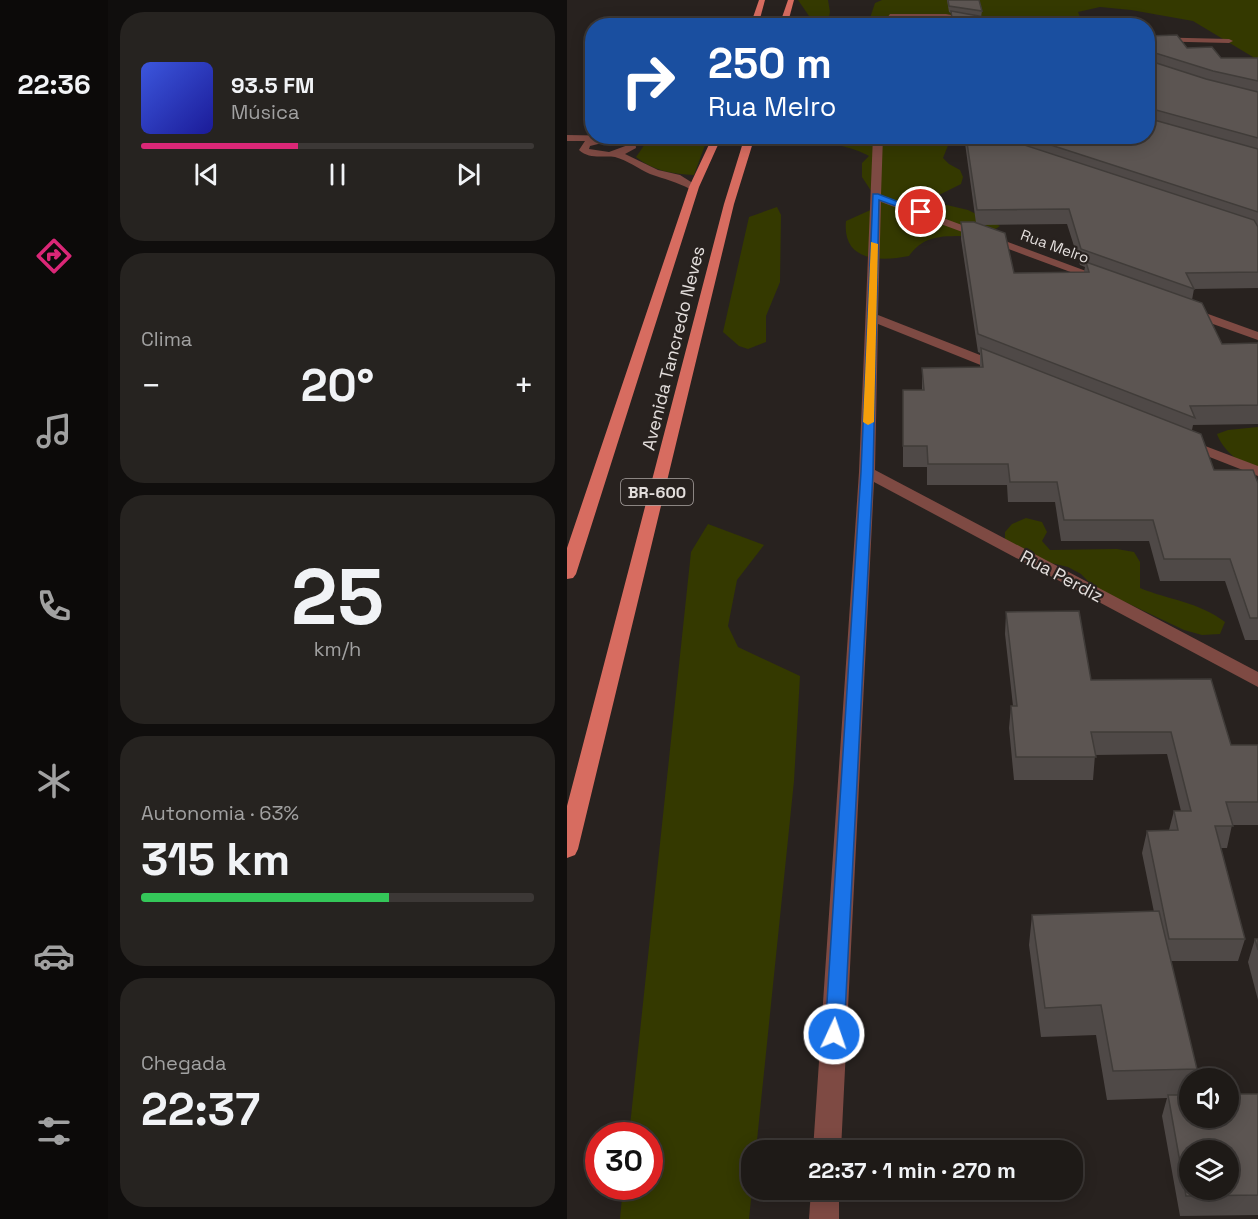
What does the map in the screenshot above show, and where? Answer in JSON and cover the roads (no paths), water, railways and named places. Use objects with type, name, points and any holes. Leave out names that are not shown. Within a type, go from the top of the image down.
[{"type":"main road","points":[[756,18],[762,0]]},
{"type":"main road","points":[[785,18],[791,0]]},
{"type":"main road","name":"Avenida Tancredo Neves","points":[[567,574],[694,187],[714,144]]},
{"type":"main road","name":"Avenida Tancredo Neves","points":[[567,849],[726,215],[748,144]]},
{"type":"street","points":[[889,18],[890,12],[964,18]]},
{"type":"street","points":[[1155,39],[1229,41]]},
{"type":"street","points":[[567,138],[585,138]]},
{"type":"street","points":[[586,144],[583,152],[616,153],[633,147],[632,144]]},
{"type":"street","points":[[829,1140],[867,472],[877,144]]},
{"type":"street","points":[[616,153],[655,172],[676,177],[694,187]]},
{"type":"street","name":"Rua Melro","points":[[876,196],[1123,286]]},
{"type":"street","points":[[1179,307],[1258,336]]},
{"type":"street","points":[[871,317],[1015,374]]},
{"type":"street","points":[[1170,436],[1258,471]]},
{"type":"street","name":"Rua Perdiz","points":[[867,472],[1258,680]]},
{"type":"street","points":[[823,1219],[824,1200]]}]
